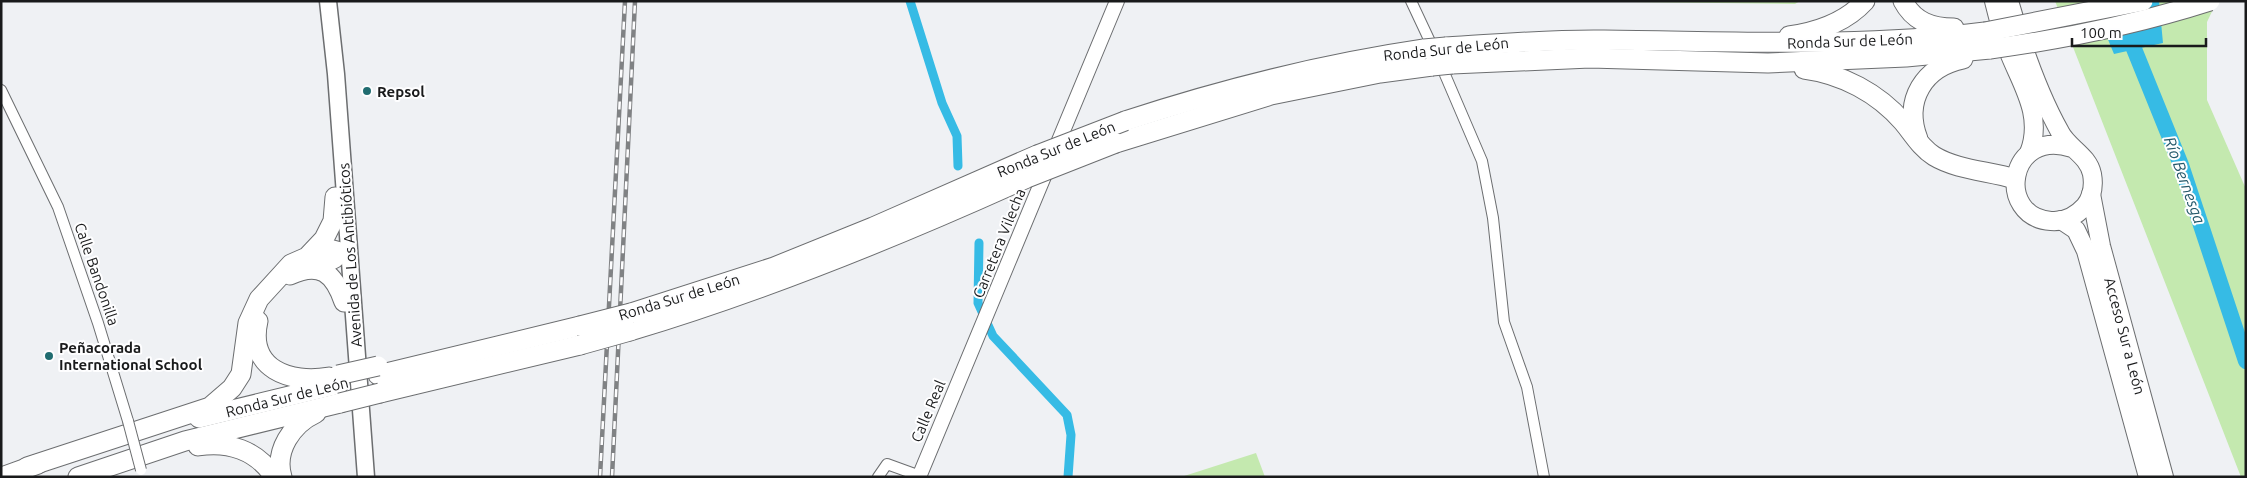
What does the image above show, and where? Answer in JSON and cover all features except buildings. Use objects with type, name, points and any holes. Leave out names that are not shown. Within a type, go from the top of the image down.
[{"type":"highway","points":[[1603,40],[1650,35],[1770,37],[1804,34],[1825,28],[1844,18],[1865,1]]},
{"type":"highway","points":[[1903,1],[1913,15],[1933,26],[1960,28],[1986,36],[1979,55],[1939,66],[1918,90],[1913,121],[1920,145]]},
{"type":"highway","points":[[1994,1],[2008,51],[2033,112],[2035,134],[2021,165],[2016,190],[2025,208],[2034,216],[2045,220],[2061,220],[2080,211],[2091,194],[2092,172],[2053,121],[2024,52],[2009,1]]},
{"type":"highway","name":"Ronda Sur de León","points":[[383,376],[580,345],[630,322],[873,227],[1037,155],[1125,121],[1195,98],[1267,78],[1377,56],[1428,58],[1449,56],[1590,58],[1768,63],[1906,57],[2025,25],[2142,1]]},
{"type":"highway","name":"Ronda Sur de León","points":[[1449,56],[1515,42],[1603,40],[1821,44],[1986,36],[2036,43],[2123,26],[2210,1]]},
{"type":"highway","name":"Ronda Sur de León","points":[[2,477],[27,467],[183,422],[339,388],[580,326],[630,322],[710,307],[782,282],[879,244],[1027,178],[1116,142],[1271,95],[1380,73],[1428,58]]},
{"type":"highway","points":[[1768,63],[1829,74],[1874,95],[1903,122],[1920,145],[1944,161],[1989,171],[2006,170],[2021,165],[2050,144],[2072,148]]},
{"type":"highway","name":"Acceso Sur a León","points":[[2091,194],[2101,246],[2164,477]]},
{"type":"highway","points":[[27,467],[210,407],[232,388],[241,374],[248,323],[259,299],[291,264],[316,249],[324,239],[333,221],[335,196]]},
{"type":"highway","name":"Acceso Sur a León","points":[[2061,220],[2076,230],[2086,251],[2148,477]]},
{"type":"highway","points":[[316,249],[325,248],[340,252],[335,258],[316,268],[304,268],[290,275],[273,292],[261,309],[256,340],[263,357],[274,371],[292,378],[312,380],[339,388]]},
{"type":"highway","points":[[316,268],[329,275],[338,284],[344,302]]},
{"type":"highway","points":[[282,477],[281,452],[291,431],[339,388]]},
{"type":"highway","name":"Ronda Sur de León","points":[[78,477],[339,388]]},
{"type":"highway","points":[[152,452],[212,444],[225,445],[242,449],[258,458],[274,477]]},
{"type":"main road","name":"Avenida de Los Antibióticos","points":[[328,1],[335,196],[357,477]]},
{"type":"main road","name":"Avenida de Los Antibióticos","points":[[330,34],[342,159],[366,477]]},
{"type":"main road","points":[[342,159],[340,187],[344,241],[340,252],[345,259],[350,316],[356,343]]},
{"type":"main road","points":[[360,386],[357,415],[361,477]]},
{"type":"street","name":"Carretera Vilecha","points":[[968,359],[1117,1]]},
{"type":"street","points":[[1411,1],[1414,3],[1482,161],[1493,218],[1504,322],[1527,387],[1544,477]]},
{"type":"street","name":"Calle Bandonilla","points":[[1,90],[58,207],[100,328],[128,421],[141,473]]},
{"type":"street","name":"Calle Real","points":[[919,476],[968,359]]},
{"type":"street","points":[[878,477],[887,464],[919,476]]},
{"type":"green space","points":[[1551,1],[1800,1],[1795,4]]},
{"type":"green space","points":[[2055,1],[2217,1],[2207,22],[2207,100],[2246,189],[2246,477],[2241,477]]},
{"type":"green space","points":[[1256,453],[1265,477],[1181,477]]},
{"type":"water","points":[[2092,1],[2159,1],[2163,43],[2114,54]]},
{"type":"waterway","points":[[910,1],[942,103],[957,136],[958,166]]},
{"type":"waterway","name":"Río Bernesga","points":[[2126,29],[2181,165],[2246,361]]},
{"type":"waterway","points":[[979,243],[978,303],[993,336],[1067,415],[1071,435],[1068,477]]},
{"type":"railway","points":[[600,477],[625,1]]},
{"type":"railway","points":[[612,477],[635,1]]},
{"type":"place","name":"Repsol","points":[[367,91]]},
{"type":"place","name":"Peñacorada International School","points":[[49,356]]}]
